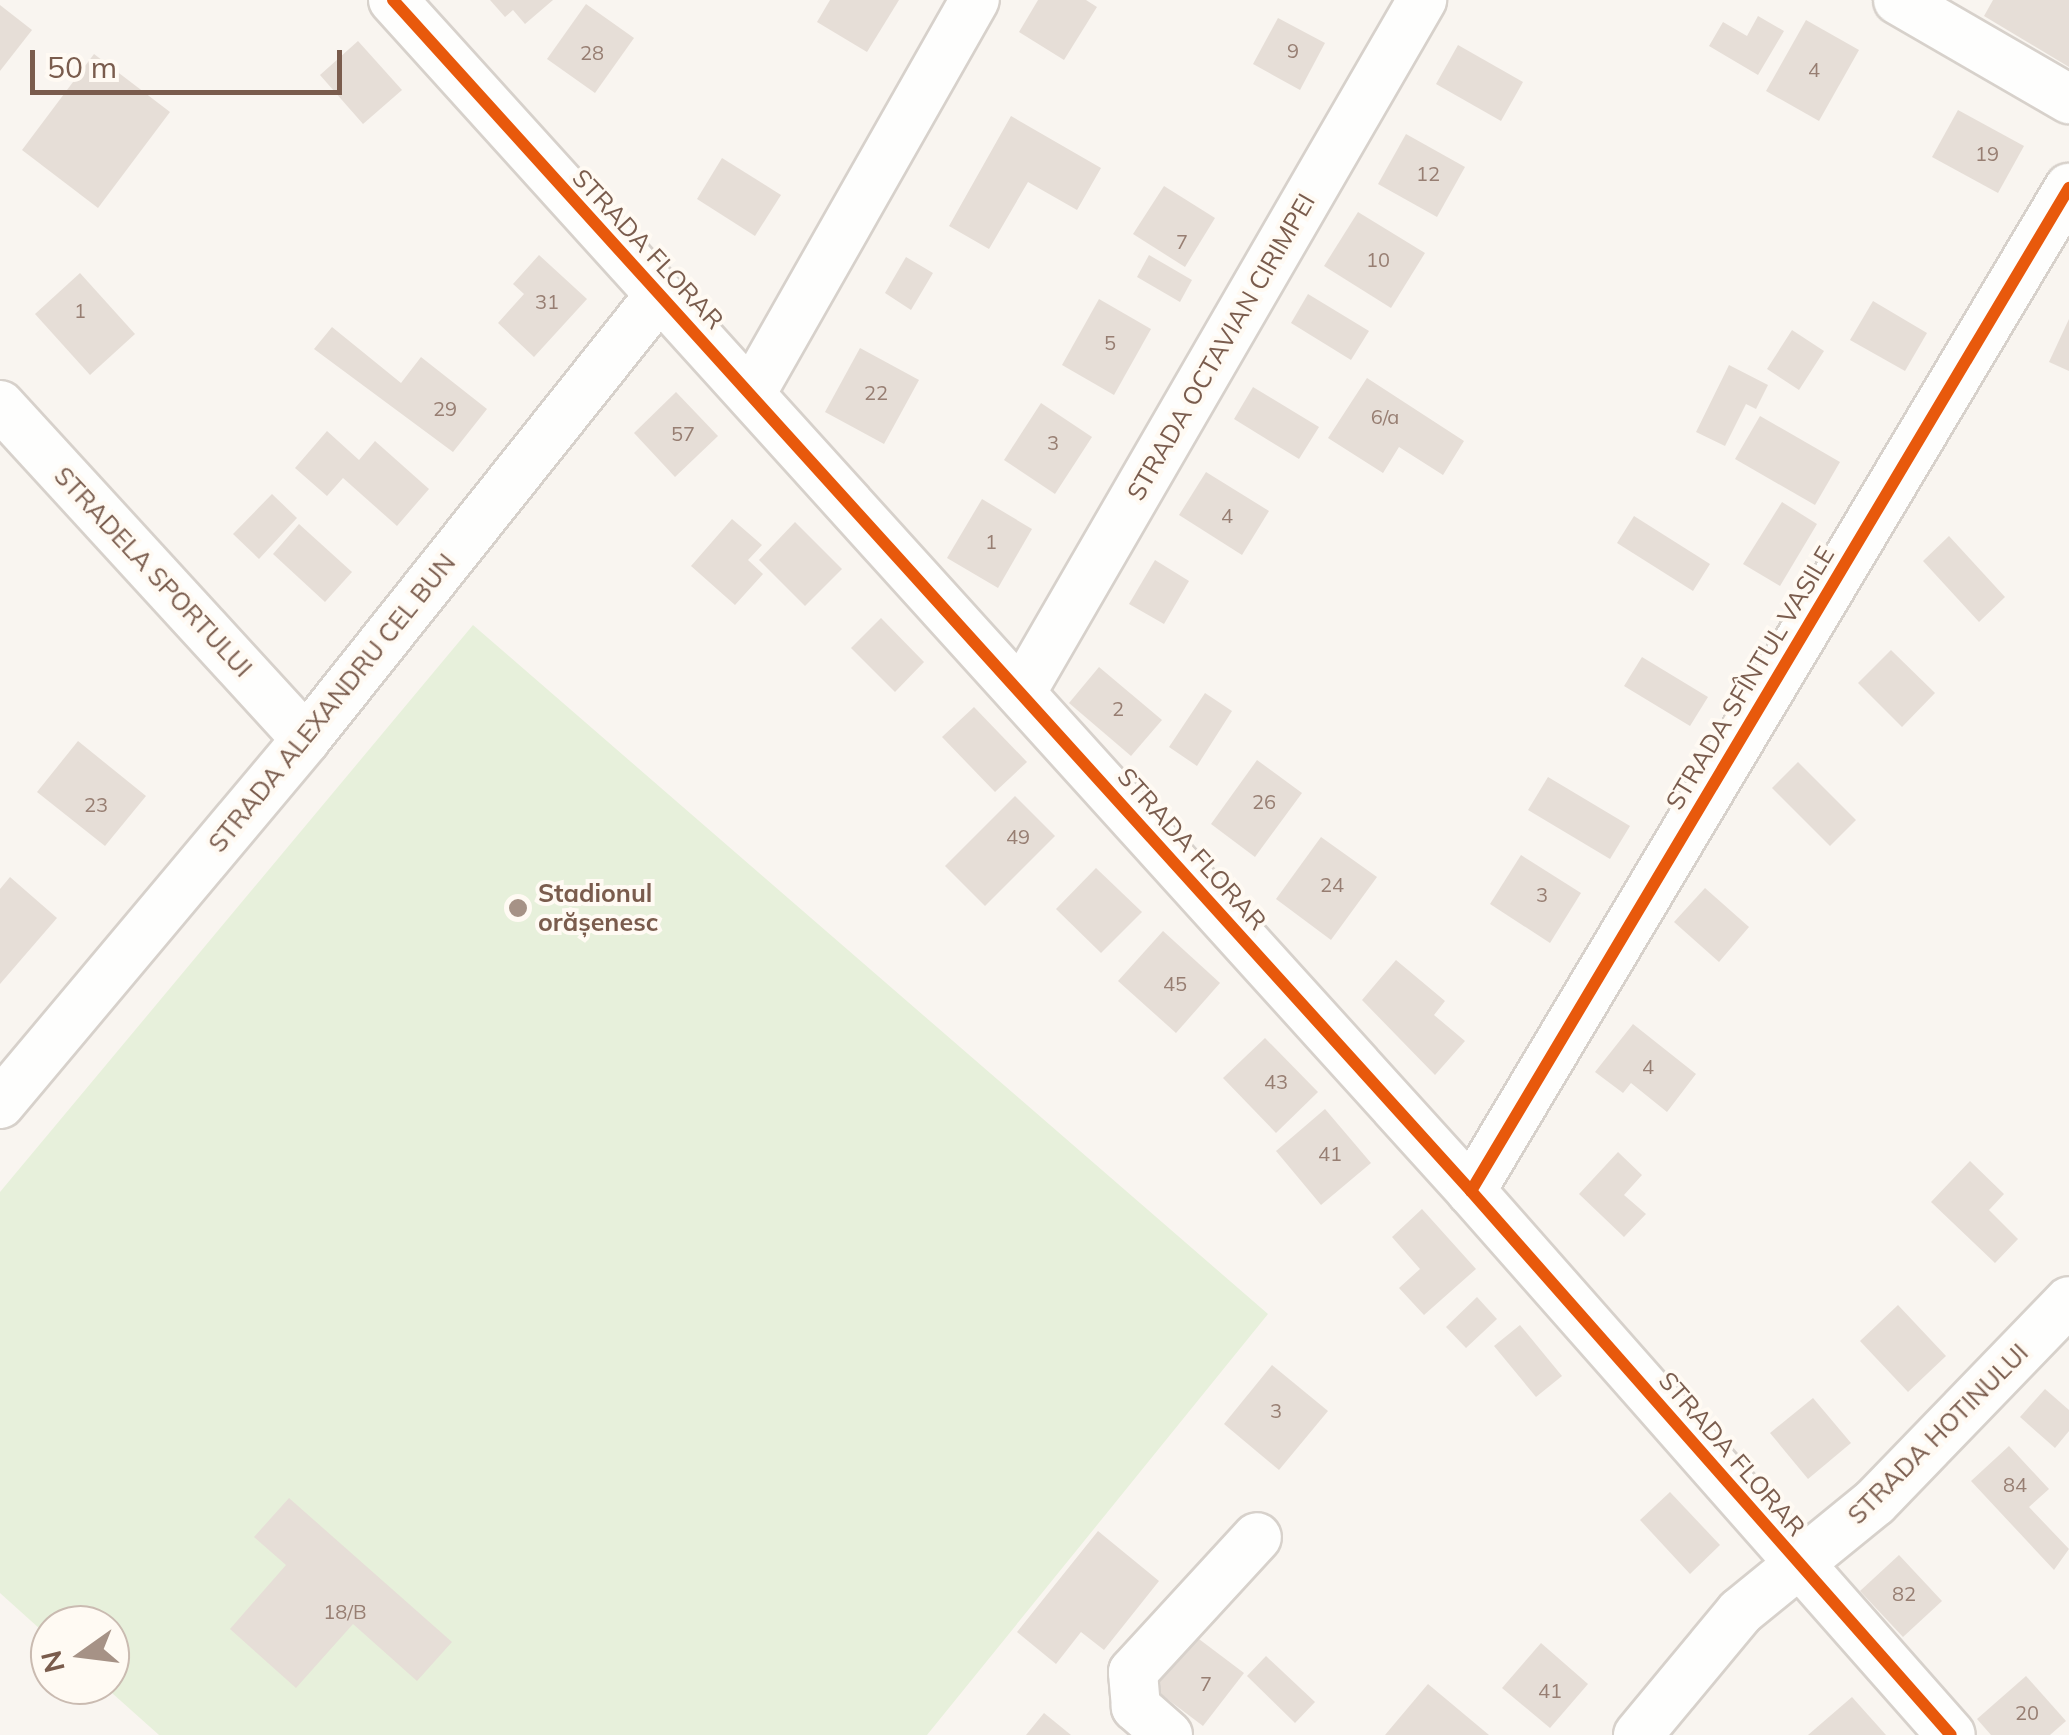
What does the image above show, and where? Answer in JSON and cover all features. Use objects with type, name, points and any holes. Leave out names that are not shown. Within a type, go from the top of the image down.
[{"type":"street","name":"STRADA FLORAR","points":[[393,0],[658,297],[752,392],[1470,1191],[1951,1735]]},
{"type":"street","points":[[752,392],[974,0]]},
{"type":"street","name":"STRADA OCTAVIAN CIRIMPEI","points":[[1021,693],[1422,0]]},
{"type":"street","points":[[1898,0],[2069,99]]},
{"type":"street","name":"STRADA SFÎNTUL VASILE","points":[[1470,1191],[2069,188]]},
{"type":"street","name":"STRADA ALEXANDRU CEL BUN","points":[[0,1104],[306,739],[658,297]]},
{"type":"street","name":"STRADELA SPORTULUI","points":[[0,406],[306,739]]},
{"type":"street","name":"STRADA HOTINULUI","points":[[1638,1735],[1740,1612],[1796,1561],[1876,1502],[2069,1301]]},
{"type":"street","points":[[1168,1735],[1136,1707],[1133,1672],[1257,1537]]},
{"type":"green space","name":"Stadionul orășenesc","points":[[473,625],[1268,1314],[927,1735],[159,1735],[125,1705],[130,1705],[130,1605],[30,1605],[30,1620],[0,1593],[0,1192]]},
{"type":"building","points":[[490,0],[553,0],[525,24],[513,10],[505,17]]},
{"type":"building","points":[[830,0],[899,0],[867,52],[817,22]]},
{"type":"building","points":[[1038,0],[1086,0],[1097,7],[1064,60],[1019,32]]},
{"type":"building","points":[[1993,0],[2069,0],[2069,67],[1984,16]]},
{"type":"building","points":[[586,4],[634,38],[595,93],[547,59]]},
{"type":"building","points":[[0,5],[32,30],[0,71]]},
{"type":"building","points":[[1758,16],[1784,31],[1758,75],[1709,46],[1723,22],[1747,36]]},
{"type":"building","points":[[1278,18],[1325,43],[1300,90],[1253,64]]},
{"type":"building","points":[[1806,20],[1859,50],[1819,121],[1766,91]]},
{"type":"building","points":[[358,41],[402,90],[363,124],[320,75]]},
{"type":"building","points":[[1458,45],[1523,82],[1501,121],[1436,84]]},
{"type":"building","points":[[94,54],[170,112],[98,208],[22,150]]},
{"type":"building","points":[[1958,110],[2024,146],[1998,193],[1932,157]]},
{"type":"building","points":[[1011,116],[1101,168],[1077,210],[1028,182],[989,249],[949,226]]},
{"type":"building","points":[[1406,134],[1465,167],[1437,217],[1378,184]]},
{"type":"building","points":[[722,158],[781,195],[755,236],[697,199]]},
{"type":"building","points":[[1164,186],[1215,218],[1185,267],[1133,234]]},
{"type":"building","points":[[1358,212],[1425,253],[1391,308],[1324,266]]},
{"type":"building","points":[[539,255],[587,299],[534,357],[498,323],[524,294],[513,284]]},
{"type":"building","points":[[1149,255],[1192,280],[1180,302],[1137,277]]},
{"type":"building","points":[[906,257],[933,273],[911,310],[885,293]]},
{"type":"building","points":[[80,273],[135,334],[90,375],[35,314]]},
{"type":"building","points":[[1308,294],[1369,331],[1351,360],[1291,323]]},
{"type":"building","points":[[1099,299],[1151,329],[1114,395],[1062,365]]},
{"type":"building","points":[[1873,301],[1927,333],[1905,371],[1850,340]]},
{"type":"building","points":[[2069,319],[2069,371],[2049,362]]},
{"type":"building","points":[[332,327],[401,383],[421,357],[487,409],[453,452],[314,349]]},
{"type":"building","points":[[1792,330],[1824,351],[1799,390],[1767,369]]},
{"type":"building","points":[[860,348],[919,380],[884,444],[825,412]]},
{"type":"building","points":[[1729,365],[1768,385],[1756,409],[1746,404],[1725,446],[1696,432]]},
{"type":"building","points":[[1367,378],[1464,441],[1443,475],[1399,447],[1383,473],[1328,438]]},
{"type":"building","points":[[1253,387],[1319,427],[1299,459],[1234,419]]},
{"type":"building","points":[[676,392],[718,436],[675,477],[634,433]]},
{"type":"building","points":[[1041,403],[1092,437],[1055,494],[1004,460]]},
{"type":"building","points":[[1760,416],[1840,462],[1815,505],[1735,459]]},
{"type":"building","points":[[327,431],[359,460],[375,441],[429,489],[397,526],[343,478],[327,496],[295,468]]},
{"type":"building","points":[[1206,472],[1269,511],[1242,555],[1179,515]]},
{"type":"building","points":[[272,494],[297,518],[259,559],[233,534]]},
{"type":"building","points":[[982,499],[1032,529],[998,588],[947,558]]},
{"type":"building","points":[[1782,502],[1817,524],[1780,586],[1743,564]]},
{"type":"building","points":[[1634,516],[1710,564],[1693,591],[1617,543]]},
{"type":"building","points":[[732,519],[762,545],[748,560],[763,574],[735,605],[691,566]]},
{"type":"building","points":[[795,522],[842,569],[805,606],[759,560]]},
{"type":"building","points":[[299,524],[352,572],[325,602],[273,554]]},
{"type":"building","points":[[1949,536],[2005,597],[1979,622],[1923,561]]},
{"type":"building","points":[[1155,560],[1189,581],[1164,624],[1129,604]]},
{"type":"building","points":[[881,618],[924,662],[895,692],[851,648]]},
{"type":"building","points":[[1891,650],[1935,693],[1902,727],[1858,683]]},
{"type":"building","points":[[1642,657],[1708,697],[1690,726],[1624,686]]},
{"type":"building","points":[[1099,667],[1162,720],[1131,756],[1069,703]]},
{"type":"building","points":[[1205,693],[1232,711],[1197,766],[1169,747]]},
{"type":"building","points":[[974,707],[1027,762],[995,792],[942,737]]},
{"type":"building","points":[[78,741],[146,796],[105,846],[37,792]]},
{"type":"building","points":[[1257,760],[1302,793],[1255,857],[1211,824]]},
{"type":"building","points":[[1798,762],[1856,820],[1830,846],[1772,788]]},
{"type":"building","points":[[1548,777],[1630,826],[1610,859],[1528,810]]},
{"type":"building","points":[[1015,796],[1055,836],[985,906],[945,866]]},
{"type":"building","points":[[1321,837],[1377,877],[1331,940],[1276,899]]},
{"type":"building","points":[[1521,855],[1581,893],[1550,943],[1490,904]]},
{"type":"building","points":[[1096,868],[1142,912],[1101,953],[1056,909]]},
{"type":"building","points":[[10,877],[57,918],[0,984],[0,889]]},
{"type":"building","points":[[1705,888],[1749,927],[1719,962],[1674,922]]},
{"type":"building","points":[[1163,931],[1220,983],[1176,1033],[1118,981]]},
{"type":"building","points":[[1396,960],[1445,1001],[1434,1015],[1465,1041],[1435,1075],[1362,1000]]},
{"type":"building","points":[[1633,1024],[1696,1074],[1667,1112],[1631,1083],[1623,1093],[1595,1072]]},
{"type":"building","points":[[1265,1038],[1318,1092],[1276,1133],[1223,1078]]},
{"type":"building","points":[[1325,1109],[1371,1163],[1321,1205],[1276,1151]]},
{"type":"building","points":[[1618,1152],[1642,1175],[1624,1195],[1646,1214],[1624,1237],[1579,1194]]},
{"type":"building","points":[[1970,1161],[2004,1194],[1989,1210],[2018,1239],[1995,1263],[1931,1202]]},
{"type":"building","points":[[1422,1209],[1476,1269],[1424,1315],[1399,1288],[1420,1269],[1392,1237]]},
{"type":"building","points":[[1477,1297],[1497,1319],[1466,1348],[1446,1327]]},
{"type":"building","points":[[1898,1305],[1946,1356],[1908,1392],[1860,1341]]},
{"type":"building","points":[[1520,1325],[1562,1376],[1536,1397],[1494,1346]]},
{"type":"building","points":[[1272,1365],[1328,1411],[1279,1470],[1224,1424]]},
{"type":"building","points":[[2045,1389],[2069,1410],[2069,1431],[2055,1448],[2020,1417]]},
{"type":"building","points":[[1813,1398],[1851,1443],[1808,1479],[1770,1433]]},
{"type":"building","points":[[2009,1446],[2049,1489],[2029,1507],[2069,1549],[2054,1570],[1971,1481]]},
{"type":"building","points":[[1670,1492],[1720,1545],[1690,1574],[1640,1520]]},
{"type":"building","points":[[289,1498],[452,1642],[417,1681],[353,1624],[296,1688],[230,1629],[286,1565],[254,1537]]},
{"type":"building","points":[[1098,1531],[1159,1581],[1104,1650],[1081,1632],[1056,1664],[1017,1632]]},
{"type":"building","points":[[1899,1555],[1942,1601],[1903,1637],[1860,1591]]},
{"type":"building","points":[[1191,1633],[1244,1673],[1203,1726],[1150,1686]]},
{"type":"building","points":[[1541,1643],[1588,1684],[1550,1728],[1502,1688]]},
{"type":"building","points":[[1266,1656],[1315,1702],[1295,1723],[1247,1676]]},
{"type":"building","points":[[2026,1676],[2066,1721],[2050,1735],[1991,1735],[1977,1719]]},
{"type":"building","points":[[1428,1684],[1489,1735],[1385,1735]]},
{"type":"building","points":[[1852,1697],[1886,1735],[1808,1735]]},
{"type":"building","points":[[1044,1713],[1071,1735],[1026,1735]]},
{"type":"cycle path","points":[[393,0],[1471,1191],[1951,1735]]},
{"type":"cycle path","points":[[1471,1191],[2069,188]]},
{"type":"place","name":"Stadionul orășenesc","points":[[518,908]]}]
